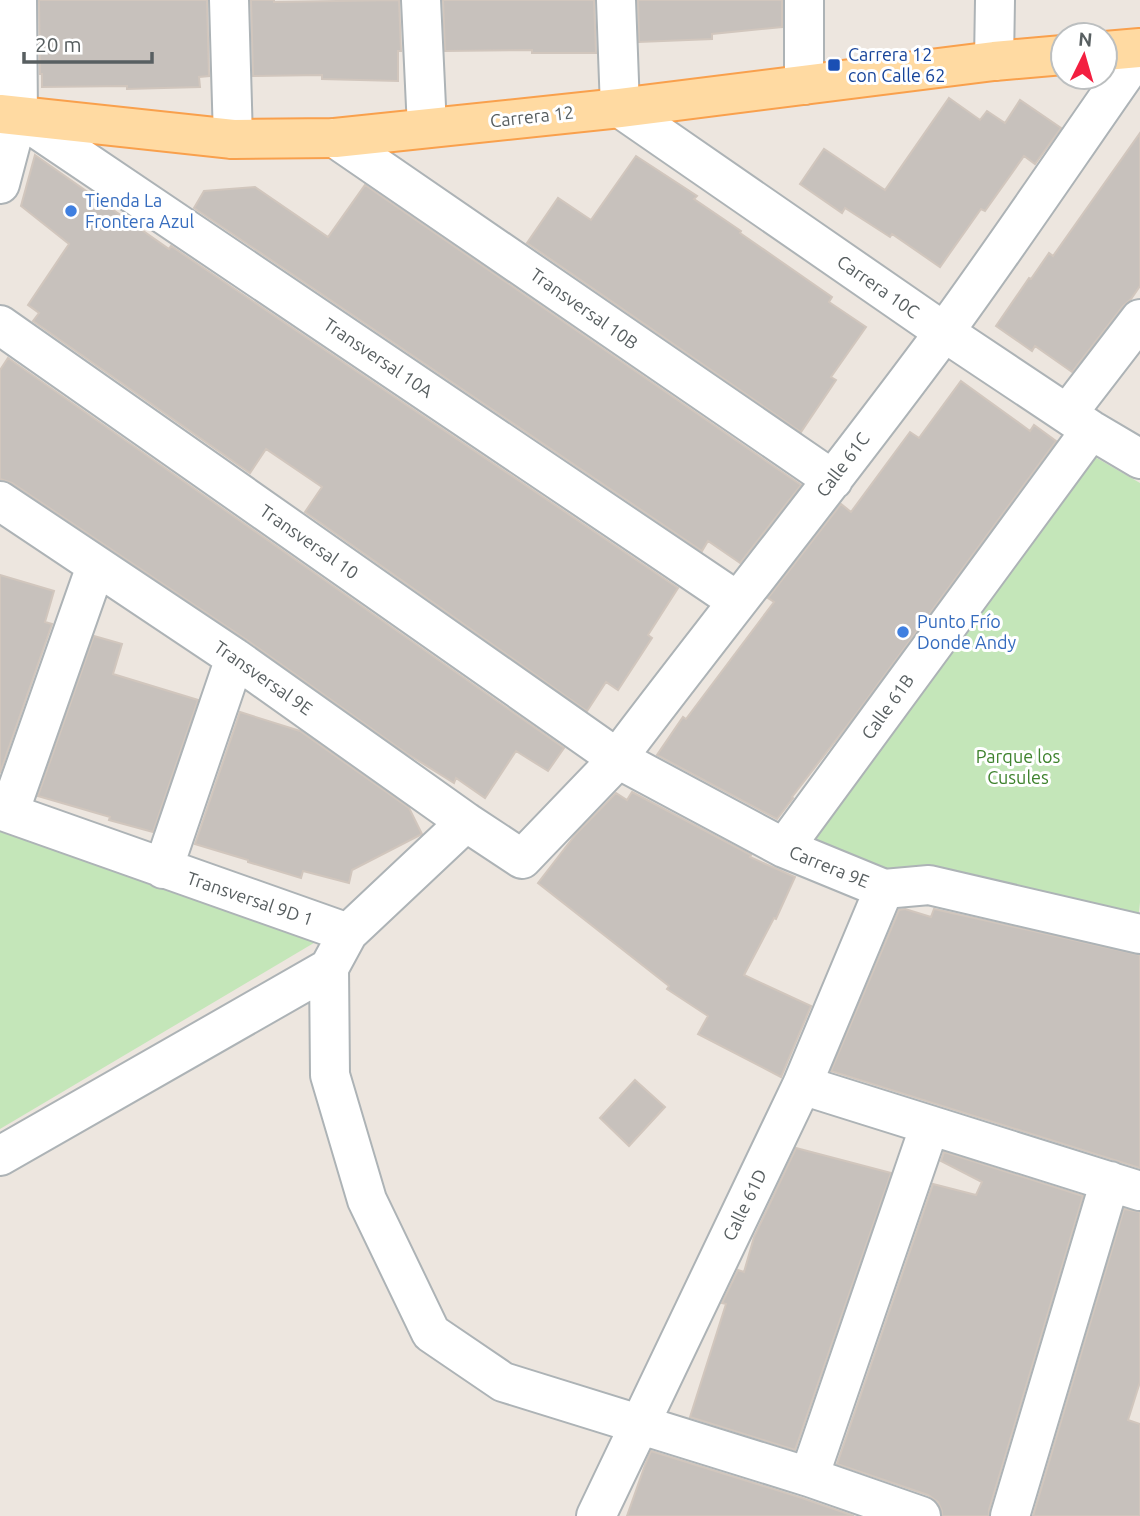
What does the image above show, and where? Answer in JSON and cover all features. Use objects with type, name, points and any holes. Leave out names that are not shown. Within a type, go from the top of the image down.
[{"type":"main road","points":[[1119,51],[1140,50]]},
{"type":"main road","name":"Carrera 12","points":[[9,115],[233,139],[335,138],[620,108],[1049,56]]},
{"type":"street","points":[[0,184],[9,115],[17,0]]},
{"type":"street","points":[[229,0],[233,139]]},
{"type":"street","points":[[421,0],[426,128]]},
{"type":"street","points":[[616,0],[620,108]]},
{"type":"street","points":[[804,0],[804,85]]},
{"type":"street","points":[[995,0],[995,61]]},
{"type":"street","name":"Calle 61C","points":[[522,859],[618,759],[737,601],[833,480],[944,332],[1140,50]]},
{"type":"street","name":"Carrera 10C","points":[[620,108],[944,332],[1079,422],[1140,459]]},
{"type":"street","name":"Transversal 10A","points":[[9,115],[737,601]]},
{"type":"street","name":"Transversal 10B","points":[[335,138],[833,480]]},
{"type":"street","name":"Calle 61B","points":[[784,848],[1079,422],[1140,318]]},
{"type":"street","name":"Transversal 10","points":[[0,325],[618,759]]},
{"type":"street","name":"Transversal 9E","points":[[0,501],[235,658],[522,859]]},
{"type":"street","points":[[4,812],[96,566]]},
{"type":"street","points":[[163,869],[235,658]]},
{"type":"street","name":"Carrera 9E","points":[[618,759],[784,848],[884,889],[929,885],[1140,934]]},
{"type":"street","name":"Transversal 9D 1","points":[[4,812],[348,933]]},
{"type":"street","points":[[466,822],[348,933],[329,968],[330,1075],[367,1200],[431,1333],[503,1382],[809,1477],[850,1505],[921,1516]]},
{"type":"street","name":"Calle 61D","points":[[596,1516],[802,1085],[884,889]]},
{"type":"street","points":[[0,1156],[329,968]]},
{"type":"street","points":[[802,1085],[1125,1186],[1010,1516]]},
{"type":"street","points":[[809,1477],[930,1125]]},
{"type":"green space","name":"Parque los Cusules","points":[[1095,457],[1140,483],[1138,921],[883,872],[812,842]]},
{"type":"green space","points":[[0,825],[334,931],[0,1129]]},
{"type":"building","points":[[39,0],[207,0],[209,76],[199,77],[200,87],[42,87]]},
{"type":"building","points":[[251,0],[399,0],[401,51],[398,51],[398,81],[322,79],[322,75],[253,76]]},
{"type":"building","points":[[443,0],[594,0],[596,53],[532,53],[532,50],[445,51]]},
{"type":"building","points":[[638,0],[782,0],[782,27],[712,34],[712,39],[639,42]]},
{"type":"building","points":[[949,98],[980,120],[987,111],[1005,123],[1020,100],[1061,128],[1035,164],[1024,156],[985,211],[981,209],[940,267],[892,234],[890,237],[845,208],[842,213],[800,184],[824,149],[885,190]]},
{"type":"building","points":[[1140,133],[1140,286],[1072,372],[1035,346],[1032,351],[996,326],[1049,253],[1053,256]]},
{"type":"building","points":[[35,155],[169,249],[171,246],[678,588],[648,635],[652,638],[618,690],[606,682],[587,711],[305,512],[322,487],[266,449],[250,473],[33,321],[39,313],[28,305],[69,244],[21,206]]},
{"type":"building","points":[[636,156],[697,196],[694,199],[832,297],[829,302],[866,327],[831,377],[836,380],[801,432],[527,243],[558,198],[591,220]]},
{"type":"building","points":[[365,185],[801,485],[740,563],[708,541],[702,551],[194,208],[204,191],[255,187],[328,237]]},
{"type":"building","points":[[8,358],[564,748],[548,771],[516,751],[485,798],[456,778],[454,783],[406,753],[247,640],[12,483],[0,479],[0,370]]},
{"type":"building","points":[[961,381],[1030,431],[1034,425],[1056,441],[777,819],[657,755],[683,717],[686,719],[774,602],[768,598],[841,504],[851,512],[910,432],[919,438]]},
{"type":"building","points":[[0,575],[54,591],[45,622],[52,624],[0,773]]},
{"type":"building","points":[[94,636],[122,644],[113,674],[198,700],[153,832],[38,796]]},
{"type":"building","points":[[240,712],[300,731],[409,808],[422,834],[352,870],[349,883],[303,871],[301,878],[195,844]]},
{"type":"building","points":[[632,792],[751,855],[750,857],[795,877],[776,919],[774,918],[744,975],[811,1006],[781,1077],[698,1034],[708,1016],[667,989],[669,986],[538,883],[576,834],[616,793],[627,800]]},
{"type":"building","points":[[905,909],[931,917],[934,909],[1140,955],[1140,1168],[831,1071],[899,910]]},
{"type":"building","points":[[635,1080],[665,1107],[629,1146],[600,1118]]},
{"type":"building","points":[[796,1148],[891,1173],[795,1450],[690,1417],[726,1304],[722,1303],[738,1270],[744,1272],[754,1237]]},
{"type":"building","points":[[944,1152],[1083,1196],[989,1516],[942,1516],[938,1502],[928,1495],[837,1464],[933,1184],[976,1195],[982,1182],[941,1161]]},
{"type":"building","points":[[1124,1209],[1140,1212],[1140,1382],[1128,1420],[1140,1424],[1140,1516],[1033,1516]]},
{"type":"building","points":[[651,1451],[802,1498],[854,1516],[627,1516]]},
{"type":"place","name":"Carrera 12 con Calle 62","points":[[834,65]]},
{"type":"place","name":"Tienda La Frontera Azul","points":[[71,211]]},
{"type":"place","name":"Punto Frío Donde Andy","points":[[903,632]]}]
